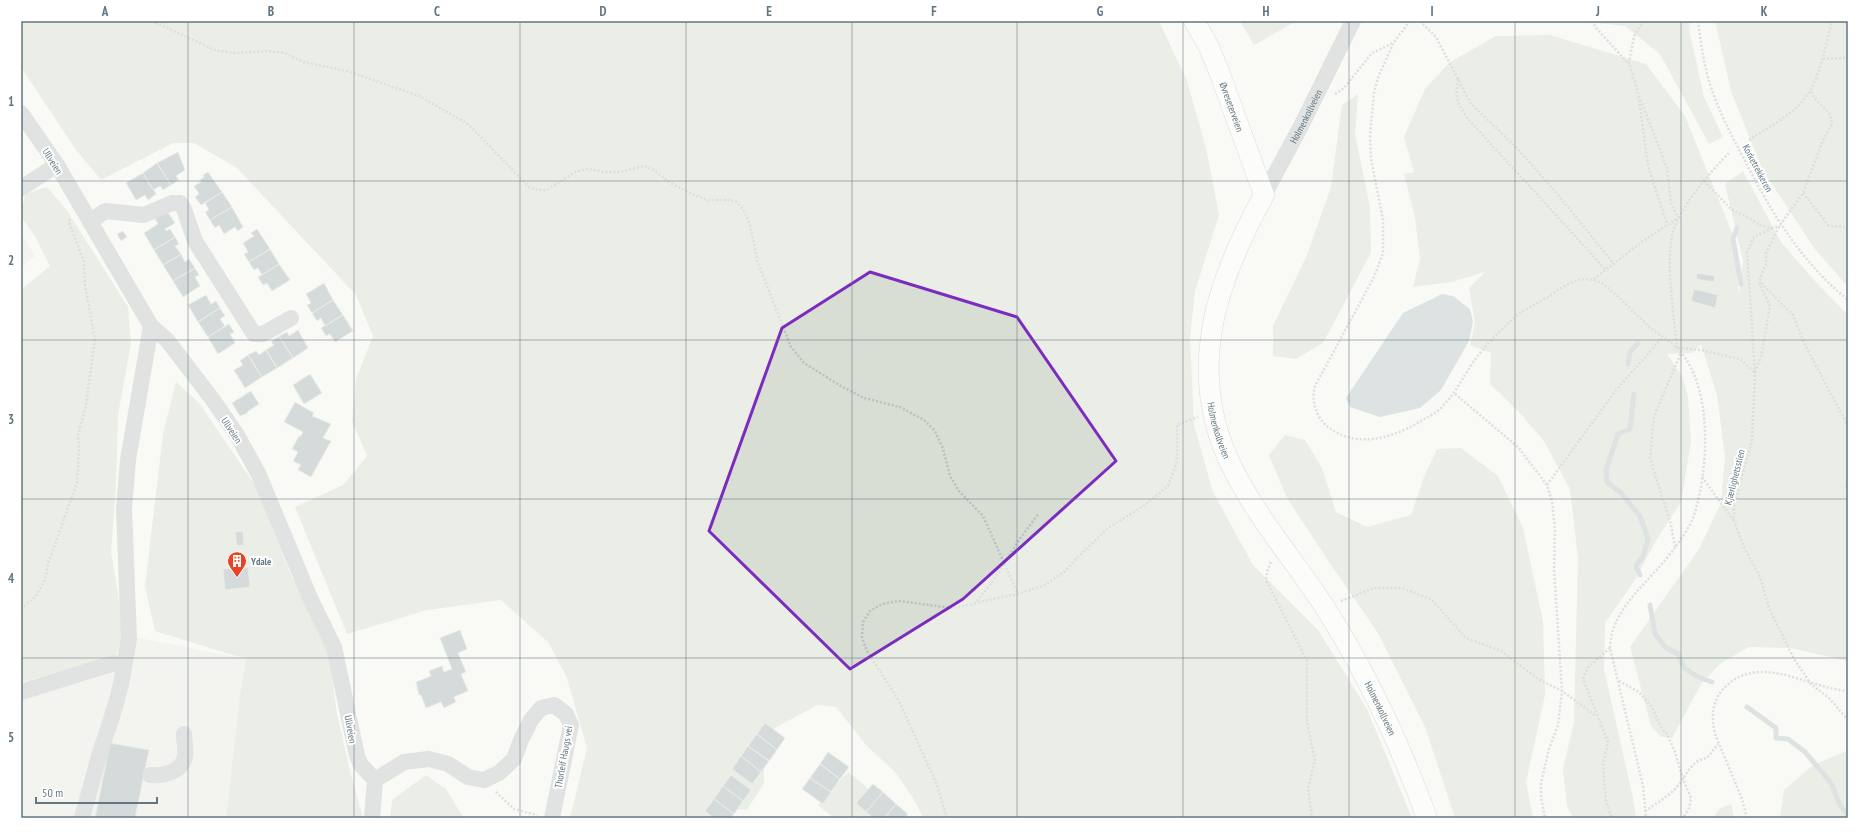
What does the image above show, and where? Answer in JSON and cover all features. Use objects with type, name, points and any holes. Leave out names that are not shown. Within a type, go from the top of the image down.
[{"type":"main road","name":"Øvreseterveien","points":[[1194,21],[1209,48],[1220,74],[1264,195]]},
{"type":"main road","name":"Holmenkollveien","points":[[1264,195],[1237,246],[1218,301],[1213,325],[1208,370],[1208,389],[1212,413],[1217,431],[1234,472],[1258,512],[1325,608],[1364,673],[1394,735],[1427,818]]},
{"type":"street","name":"Holmenkollveien","points":[[1264,195],[1353,21]]},
{"type":"street","name":"Ullveien","points":[[21,113],[57,165],[151,326],[167,340],[213,400],[236,435],[258,473],[310,598],[334,647],[357,756],[361,765],[375,780]]},
{"type":"street","points":[[21,188],[57,165]]},
{"type":"street","points":[[90,222],[105,211],[136,215],[144,214],[172,203],[180,203],[184,209],[194,241],[254,334],[263,334],[292,318]]},
{"type":"street","points":[[82,818],[100,753],[115,707],[128,639],[124,510],[128,460],[151,326]]},
{"type":"street","points":[[21,692],[111,664],[124,662]]},
{"type":"street","name":"Thorleif Haugs vei","points":[[484,780],[499,773],[514,759],[530,720],[541,708],[554,705],[566,714],[570,725],[552,818]]},
{"type":"street","points":[[150,775],[166,775],[178,768],[185,757],[184,734]]},
{"type":"street","points":[[372,818],[375,780],[404,762],[430,759],[448,764],[468,777],[484,780]]},
{"type":"path","points":[[152,21],[215,50],[233,53],[267,51],[285,54],[303,62],[347,72],[419,96],[468,124],[529,188],[547,190],[575,172],[587,169],[605,172],[620,172],[644,166],[654,170],[670,183],[694,195],[708,200],[730,200],[737,202],[743,209],[750,225],[758,264],[791,347],[804,362],[838,385],[864,398],[900,407],[924,420],[935,430],[943,449],[950,476],[958,491],[983,516],[1018,594]]},
{"type":"path","points":[[1410,21],[1394,42],[1379,75],[1374,92],[1370,136],[1371,159],[1383,220],[1383,253],[1374,277],[1315,386],[1313,402],[1319,415],[1328,427],[1345,436],[1365,439],[1382,438],[1400,433],[1439,410],[1455,394],[1475,361],[1488,344],[1514,318],[1561,289],[1581,280],[1594,279],[1613,263],[1667,224],[1678,218]]},
{"type":"path","points":[[1420,21],[1436,37],[1471,104],[1514,145],[1555,191],[1613,263]]},
{"type":"path","points":[[1592,21],[1596,28],[1629,63],[1638,92],[1667,168],[1671,202],[1678,218]]},
{"type":"path","points":[[1629,63],[1634,36],[1644,21]]},
{"type":"path","name":"Korketrekkeren","points":[[1698,21],[1701,49],[1708,76],[1723,119],[1780,225],[1804,258],[1848,300]]},
{"type":"path","points":[[1749,140],[1794,110],[1811,90],[1823,59],[1832,21]]},
{"type":"path","points":[[1316,94],[1337,94],[1344,88],[1372,54],[1394,42]]},
{"type":"path","points":[[1823,59],[1848,58]]},
{"type":"path","points":[[1458,78],[1456,93],[1458,105],[1469,120],[1606,270]]},
{"type":"path","points":[[1677,348],[1701,350],[1740,359],[1755,372],[1761,357],[1770,306],[1759,282],[1766,264],[1766,253],[1780,225],[1803,193],[1823,140],[1832,124],[1829,113],[1824,107],[1817,103],[1811,90]]},
{"type":"path","points":[[1638,92],[1648,166],[1667,224]]},
{"type":"path","points":[[1677,348],[1671,268],[1673,232],[1678,218],[1704,181],[1729,153]]},
{"type":"path","points":[[1704,181],[1731,209],[1759,225],[1772,228],[1780,225]]},
{"type":"path","points":[[1803,193],[1829,226],[1845,227],[1848,230]]},
{"type":"path","points":[[21,608],[36,596],[45,580],[48,564],[77,483],[80,451],[78,435],[86,405],[96,339],[86,285],[84,262],[69,222],[79,204]]},
{"type":"path","name":"Kjærlighetsstien","points":[[1772,228],[1754,237],[1747,252],[1755,372],[1752,442],[1734,505],[1734,521],[1743,545],[1760,577],[1769,608],[1794,659],[1811,684],[1830,699],[1848,720]]},
{"type":"path","points":[[1594,279],[1607,287],[1662,338],[1677,348],[1681,353],[1692,369],[1702,402],[1705,428],[1702,477],[1692,519],[1675,547],[1628,602],[1612,632],[1610,648],[1643,786],[1646,818]]},
{"type":"path","points":[[1759,282],[1792,315],[1805,345],[1848,426]]},
{"type":"path","points":[[1547,485],[1616,390],[1662,338]]},
{"type":"path","points":[[1675,547],[1671,526],[1650,458],[1654,416],[1681,353]]},
{"type":"path","points":[[1455,394],[1518,447],[1547,485],[1554,516],[1554,569],[1562,691],[1558,724],[1545,760],[1541,783],[1541,797],[1545,818]]},
{"type":"path","points":[[947,818],[937,785],[899,701],[867,651],[862,638],[863,622],[870,611],[882,604],[898,601],[953,608],[1018,594],[1046,585],[1064,572],[1108,528],[1145,505],[1168,486],[1177,461],[1177,425],[1212,413]]},
{"type":"path","points":[[1702,477],[1734,521]]},
{"type":"path","points":[[1848,478],[1846,486],[1848,490]]},
{"type":"path","points":[[974,604],[991,584],[1019,540],[1040,513]]},
{"type":"path","points":[[1287,552],[1270,563],[1266,580],[1306,660],[1307,723],[1315,760],[1308,788],[1312,818]]},
{"type":"path","points":[[1337,603],[1374,588],[1402,588],[1431,598],[1466,638],[1501,651],[1538,679],[1562,691],[1596,716]]},
{"type":"path","points":[[1610,648],[1588,667],[1583,680],[1596,716],[1608,742],[1603,765],[1606,802],[1612,818]]},
{"type":"path","points":[[1747,818],[1742,799],[1718,744],[1712,722],[1713,707],[1720,692],[1744,674],[1761,671],[1780,674],[1826,688],[1848,691]]},
{"type":"path","points":[[1618,681],[1639,692],[1652,707],[1662,729],[1667,734],[1675,752],[1690,798],[1689,808],[1683,818]]},
{"type":"path","points":[[1645,811],[1675,788],[1692,765],[1701,759],[1707,758],[1718,744]]},
{"type":"path","points":[[484,780],[514,809],[536,814],[540,818]]},
{"type":"highlighted area","points":[[870,272],[1017,317],[1116,461],[963,599],[850,669],[709,531],[782,328]]},
{"type":"shaded area","points":[[21,21],[1159,21],[1187,81],[1206,148],[1219,215],[1195,291],[1190,338],[1194,425],[1213,492],[1253,565],[1318,630],[1367,709],[1412,818],[923,818],[915,801],[896,773],[866,745],[836,707],[817,705],[775,728],[764,747],[764,783],[747,810],[722,808],[716,818],[570,818],[587,748],[567,678],[549,643],[501,600],[427,610],[347,634],[295,507],[343,485],[367,456],[352,421],[356,379],[373,336],[356,295],[237,168],[194,143],[173,143],[101,180],[76,150],[21,67]]},
{"type":"shaded area","points":[[1240,21],[1297,21],[1254,45]]},
{"type":"shaded area","points":[[1578,21],[1689,21],[1690,34],[1704,97],[1723,137],[1709,144],[1660,54],[1625,26]]},
{"type":"shaded area","points":[[1715,21],[1848,21],[1848,287],[1814,248],[1762,169],[1731,91]]},
{"type":"shaded area","points":[[1550,35],[1646,64],[1685,116],[1733,235],[1739,294],[1743,260],[1725,184],[1743,171],[1781,242],[1814,280],[1848,315],[1848,661],[1791,648],[1749,647],[1721,663],[1701,684],[1672,738],[1661,737],[1651,726],[1630,647],[1699,549],[1721,503],[1725,456],[1717,395],[1701,344],[1692,353],[1667,354],[1682,376],[1688,397],[1691,442],[1681,502],[1657,539],[1633,583],[1605,623],[1604,669],[1633,798],[1636,818],[1573,818],[1567,806],[1563,769],[1574,722],[1578,558],[1570,489],[1544,441],[1519,412],[1490,384],[1491,353],[1470,345],[1475,323],[1469,288],[1485,272],[1451,282],[1413,287],[1420,259],[1415,218],[1404,174],[1414,172],[1404,137],[1425,89],[1450,62],[1496,36]]},
{"type":"shaded area","points":[[1358,94],[1355,134],[1370,207],[1371,253],[1323,343],[1296,359],[1273,356],[1273,326],[1307,255],[1331,187],[1342,105]]},
{"type":"shaded area","points":[[47,187],[68,212],[128,307],[131,344],[118,415],[116,486],[111,552],[125,635],[115,657],[21,682],[21,290],[50,266],[35,236],[21,217],[25,194]]},
{"type":"shaded area","points":[[21,233],[35,256],[21,268]]},
{"type":"shaded area","points":[[1442,294],[1453,296],[1470,309],[1473,322],[1469,341],[1441,390],[1420,408],[1380,417],[1350,407],[1346,398],[1403,313]]},
{"type":"shaded area","points":[[176,382],[199,403],[255,485],[290,573],[329,654],[337,714],[351,775],[363,818],[226,818],[240,695],[246,659],[155,631],[145,586],[163,434]]},
{"type":"shaded area","points":[[1285,435],[1305,440],[1322,468],[1336,512],[1367,527],[1411,515],[1424,477],[1437,449],[1461,448],[1498,476],[1523,528],[1543,621],[1545,695],[1526,782],[1533,818],[1455,818],[1425,727],[1378,633],[1287,498],[1269,455]]},
{"type":"shaded area","points":[[125,635],[246,659],[240,695],[226,818],[21,818],[21,682],[115,657]]},
{"type":"shaded area","points":[[1848,750],[1848,818],[1780,818],[1784,790],[1812,766]]},
{"type":"shaded area","points":[[848,772],[904,818],[834,818],[818,805]]},
{"type":"shaded area","points":[[426,775],[446,789],[464,818],[390,818],[392,800]]},
{"type":"shaded area","points":[[1731,804],[1734,818],[1713,818],[1719,809]]},
{"type":"building","points":[[178,152],[185,170],[176,176],[179,180],[171,185],[157,163]]},
{"type":"building","points":[[157,163],[171,185],[163,190],[160,186],[153,190],[143,173]]},
{"type":"building","points":[[208,172],[222,192],[201,205],[195,197],[199,194],[194,186],[201,182],[200,180],[204,177],[203,175]]},
{"type":"building","points":[[143,173],[156,194],[148,200],[145,195],[136,200],[126,183]]},
{"type":"building","points":[[222,192],[232,207],[210,220],[205,212],[209,210],[205,203]]},
{"type":"building","points":[[232,207],[243,227],[238,231],[235,227],[224,234],[219,225],[215,228],[210,220]]},
{"type":"building","points":[[167,211],[175,223],[165,229],[166,231],[170,229],[175,237],[154,250],[144,233],[158,224],[155,219]]},
{"type":"building","points":[[257,229],[270,249],[249,262],[244,254],[248,252],[243,243],[254,236],[251,233]]},
{"type":"building","points":[[123,231],[127,237],[121,241],[117,234]]},
{"type":"building","points":[[175,237],[179,244],[175,246],[181,254],[163,265],[154,250]]},
{"type":"building","points":[[270,249],[279,264],[262,275],[258,268],[254,270],[249,262]]},
{"type":"building","points":[[181,254],[185,262],[189,259],[195,268],[173,281],[163,265]]},
{"type":"building","points":[[279,264],[290,280],[272,291],[267,283],[263,285],[258,277]]},
{"type":"building","points":[[195,268],[199,275],[195,277],[200,286],[183,297],[173,281]]},
{"type":"building","points":[[1697,273],[1715,276],[1714,282],[1696,279]]},
{"type":"building","points":[[324,283],[333,300],[312,313],[307,305],[311,303],[306,294]]},
{"type":"building","points":[[1694,289],[1718,295],[1715,308],[1691,301]]},
{"type":"building","points":[[206,295],[211,304],[216,301],[220,308],[198,322],[188,305]]},
{"type":"building","points":[[333,300],[343,315],[325,326],[321,318],[317,321],[312,313]]},
{"type":"building","points":[[220,308],[225,316],[220,319],[225,326],[208,337],[198,322]]},
{"type":"building","points":[[343,315],[353,331],[335,342],[330,334],[326,336],[321,328]]},
{"type":"building","points":[[229,324],[234,332],[230,334],[235,343],[218,354],[208,337]]},
{"type":"building","points":[[298,330],[308,348],[293,358],[279,336],[287,332],[289,336]]},
{"type":"building","points":[[279,336],[293,358],[277,368],[266,350],[274,345],[271,342]]},
{"type":"building","points":[[266,350],[277,368],[262,377],[248,355],[256,351],[259,355]]},
{"type":"building","points":[[248,355],[262,377],[245,388],[234,370],[243,365],[240,361]]},
{"type":"building","points":[[310,374],[322,393],[304,404],[293,385]]},
{"type":"building","points":[[251,391],[259,404],[247,412],[248,413],[240,416],[232,403]]},
{"type":"building","points":[[295,402],[314,413],[312,416],[331,424],[323,438],[331,441],[311,477],[298,470],[301,465],[293,461],[298,452],[292,449],[303,432],[284,422]]},
{"type":"building","points":[[243,531],[244,545],[237,546],[235,532]]},
{"type":"building","name":"Ydale","points":[[248,567],[250,587],[225,590],[223,569]]},
{"type":"building","points":[[460,630],[467,649],[458,653],[466,672],[461,674],[468,691],[454,697],[456,702],[444,708],[441,702],[426,708],[421,695],[419,695],[416,682],[431,676],[429,671],[442,666],[444,672],[452,669],[440,638]]},
{"type":"building","points":[[765,723],[785,738],[777,750],[757,734]]},
{"type":"building","points":[[757,734],[777,750],[769,761],[748,746]]},
{"type":"building","points":[[110,743],[149,750],[135,818],[95,818]]},
{"type":"building","points":[[748,746],[769,761],[761,772],[741,756]]},
{"type":"building","points":[[828,752],[849,767],[840,779],[820,764]]},
{"type":"building","points":[[741,756],[761,772],[752,784],[732,769]]},
{"type":"building","points":[[820,764],[840,779],[831,792],[810,778]]},
{"type":"building","points":[[731,775],[751,790],[743,801],[723,786]]},
{"type":"building","points":[[810,778],[831,792],[823,804],[802,789]]},
{"type":"building","points":[[873,784],[883,792],[866,812],[856,803]]},
{"type":"building","points":[[723,786],[743,801],[734,814],[714,799]]},
{"type":"building","points":[[883,792],[896,804],[884,818],[874,818],[866,812]]},
{"type":"building","points":[[714,799],[734,814],[731,818],[714,818],[705,811]]},
{"type":"building","points":[[896,804],[908,814],[905,818],[884,818]]},
{"type":"waterway","points":[[1737,228],[1733,239],[1741,284]]},
{"type":"waterway","points":[[1628,364],[1630,352],[1638,343]]},
{"type":"waterway","points":[[1634,394],[1630,429],[1618,434],[1606,470],[1607,482],[1621,493],[1640,516],[1648,539],[1643,556],[1636,566],[1640,575]]},
{"type":"waterway","points":[[1650,605],[1655,634],[1665,647],[1678,654],[1684,668],[1698,677],[1712,682]]},
{"type":"waterway","points":[[1747,707],[1776,728],[1776,738],[1788,739],[1805,752],[1831,783],[1840,805],[1848,815]]},
{"type":"place","name":"Ydale","points":[[237,578]]}]
